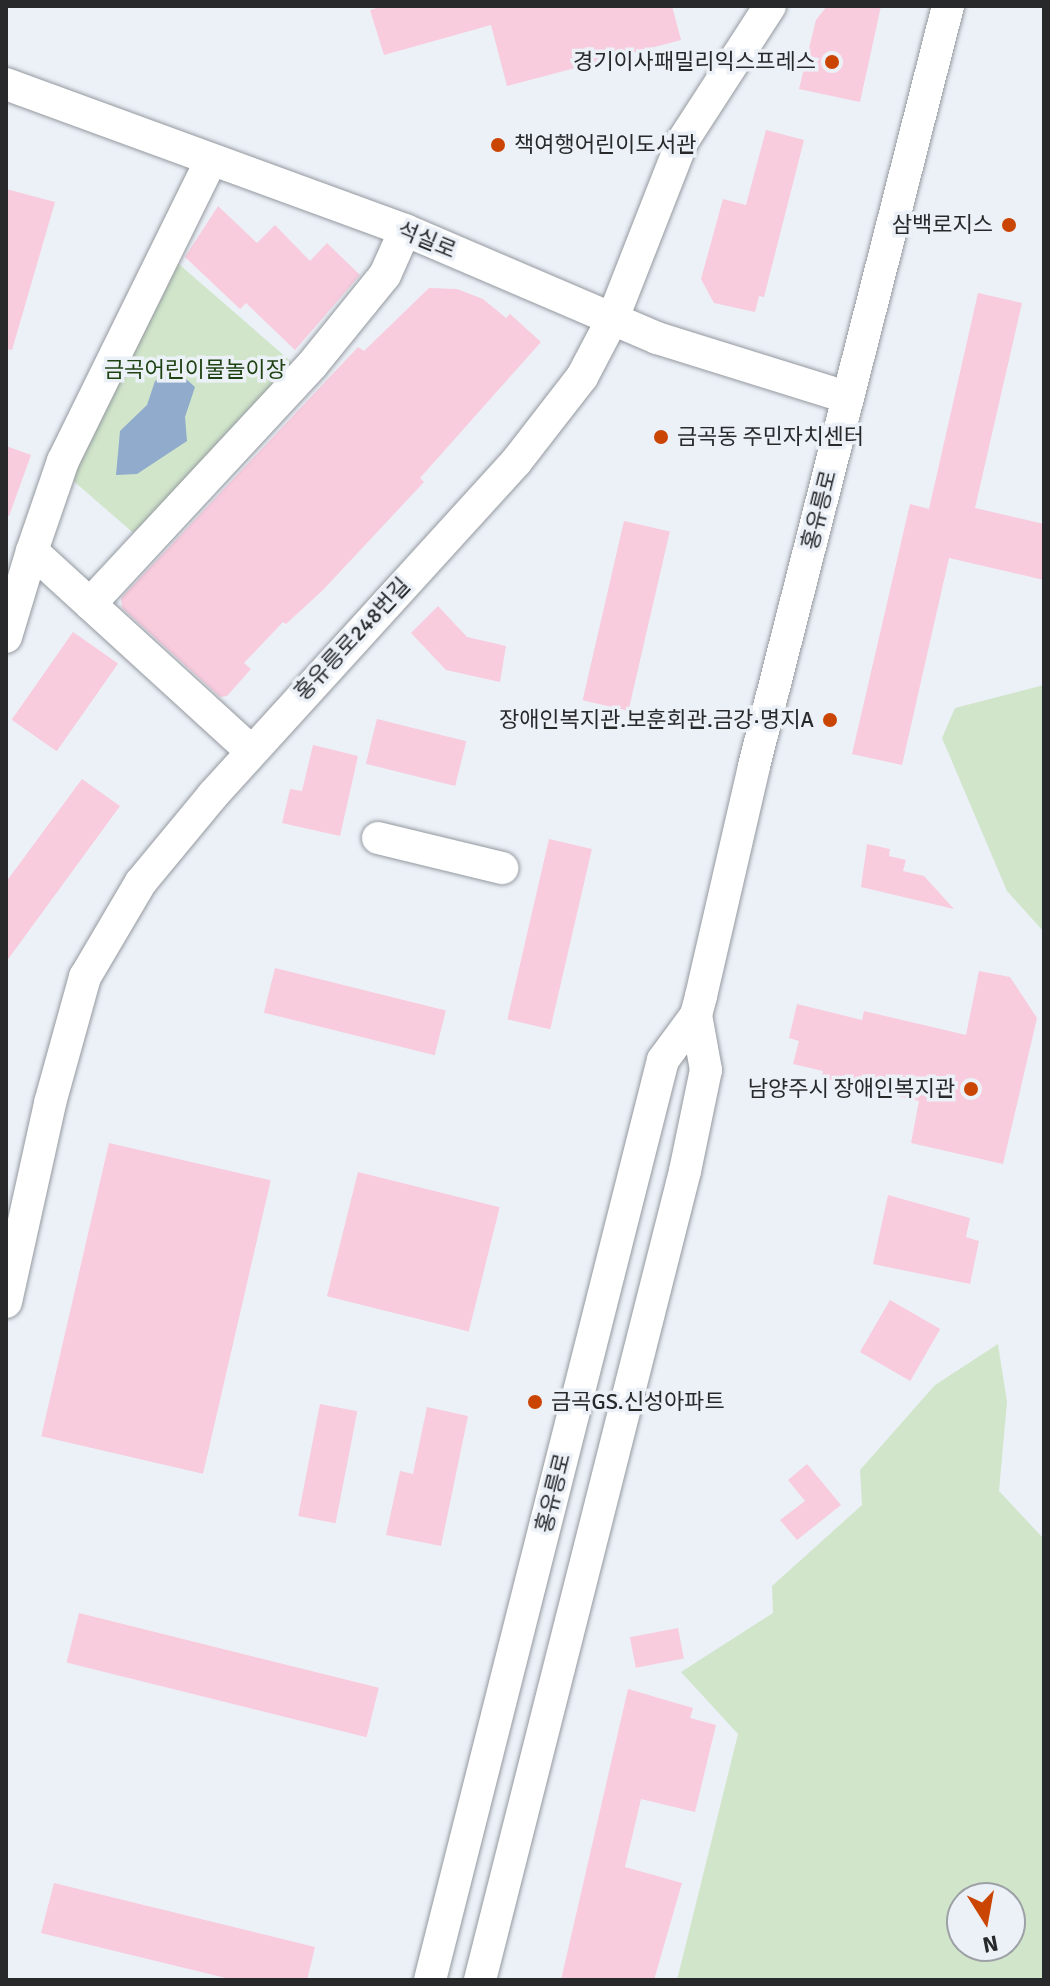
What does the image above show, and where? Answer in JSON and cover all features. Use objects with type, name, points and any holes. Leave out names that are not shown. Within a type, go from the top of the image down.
[{"type":"street","name":"홍유릉로248번길","points":[[6,1302],[50,1103],[85,977],[141,882],[251,751],[516,462],[582,377],[613,318],[682,142],[770,6]]},
{"type":"street","name":"홍유릉로","points":[[430,1980],[663,1060],[696,1015],[847,397],[948,6]]},
{"type":"street","name":"석실로","points":[[6,84],[210,162],[405,230],[657,338],[847,397]]},
{"type":"street","points":[[6,637],[63,461],[210,162]]},
{"type":"street","points":[[90,604],[312,365],[385,275],[405,230]]},
{"type":"street","points":[[32,551],[251,751]]},
{"type":"street","points":[[378,838],[502,868]]},
{"type":"street","name":"홍유릉로","points":[[480,1980],[685,1171],[706,1070],[696,1015]]},
{"type":"green space","name":"금곡어린이물놀이장","points":[[173,259],[295,365],[138,537],[70,478]]},
{"type":"green space","points":[[1044,685],[1044,932],[1007,891],[942,738],[955,708]]},
{"type":"green space","points":[[998,1344],[1007,1402],[999,1491],[1044,1539],[1044,1980],[677,1980],[738,1734],[681,1672],[773,1613],[772,1586],[862,1505],[860,1470],[935,1385]]},
{"type":"water","points":[[176,370],[195,387],[185,417],[187,441],[137,474],[116,475],[120,431],[147,405],[155,381]]},
{"type":"building","points":[[383,6],[672,6],[681,40],[507,86],[491,25],[384,55],[370,10]]},
{"type":"building","points":[[827,6],[881,6],[860,102],[799,89],[816,20]]},
{"type":"building","points":[[766,130],[804,140],[764,297],[759,296],[755,312],[714,303],[701,279],[723,199],[746,205]]},
{"type":"building","points":[[6,189],[55,202],[12,350],[6,349]]},
{"type":"building","points":[[218,206],[257,243],[275,225],[310,261],[327,243],[360,275],[295,350],[246,303],[240,309],[185,257]]},
{"type":"building","points":[[429,288],[457,289],[483,299],[506,318],[510,314],[541,342],[420,478],[424,482],[323,590],[286,624],[283,622],[244,663],[251,669],[227,696],[220,697],[122,608],[121,598],[358,347],[364,351]]},
{"type":"building","points":[[978,293],[1022,303],[975,508],[1044,524],[1044,580],[949,558],[902,765],[852,754],[910,504],[929,509]]},
{"type":"building","points":[[6,446],[31,455],[9,516],[6,516]]},
{"type":"building","points":[[624,521],[670,532],[628,711],[583,700]]},
{"type":"building","points":[[438,606],[467,637],[506,646],[500,682],[446,670],[411,633]]},
{"type":"building","points":[[73,632],[118,664],[57,751],[12,720]]},
{"type":"building","points":[[377,719],[466,741],[455,786],[366,764]]},
{"type":"building","points":[[313,745],[358,756],[340,836],[282,823],[290,789],[302,791]]},
{"type":"building","points":[[82,779],[120,806],[6,962],[6,882]]},
{"type":"building","points":[[549,839],[592,849],[550,1029],[507,1019]]},
{"type":"building","points":[[867,844],[890,849],[889,856],[906,860],[903,871],[924,876],[954,909],[861,887]]},
{"type":"building","points":[[275,968],[446,1011],[435,1055],[264,1013]]},
{"type":"building","name":"남양주시 장애인복지관","points":[[979,971],[1010,977],[1037,1018],[1003,1164],[911,1143],[919,1101],[821,1078],[823,1071],[793,1064],[799,1041],[789,1038],[797,1004],[862,1020],[864,1011],[966,1035]]},
{"type":"building","points":[[109,1143],[271,1180],[203,1474],[41,1436]]},
{"type":"building","points":[[358,1172],[500,1207],[469,1332],[327,1296]]},
{"type":"building","points":[[888,1195],[970,1218],[966,1237],[979,1241],[970,1284],[873,1264]]},
{"type":"building","points":[[890,1300],[940,1329],[910,1381],[860,1352]]},
{"type":"building","points":[[320,1404],[357,1411],[336,1523],[298,1516]]},
{"type":"building","points":[[427,1407],[468,1416],[441,1546],[386,1535],[400,1471],[413,1474]]},
{"type":"building","points":[[807,1464],[841,1505],[797,1540],[780,1520],[805,1501],[788,1480]]},
{"type":"building","points":[[79,1613],[379,1688],[366,1737],[67,1662]]},
{"type":"building","points":[[678,1628],[684,1658],[636,1668],[630,1637]]},
{"type":"building","points":[[628,1689],[693,1708],[690,1718],[716,1725],[695,1812],[641,1799],[625,1867],[682,1883],[654,1980],[561,1980]]},
{"type":"building","points":[[54,1883],[315,1947],[307,1980],[234,1980],[41,1933]]},
{"type":"place","name":"경기이사패밀리익스프레스","points":[[832,62]]},
{"type":"place","name":"책여행어린이도서관","points":[[498,145]]},
{"type":"place","name":"삼백로지스","points":[[1009,225]]},
{"type":"place","name":"금곡동 주민자치센터","points":[[661,437]]},
{"type":"place","name":"장애인복지관.보훈회관.금강·명지A","points":[[830,720]]},
{"type":"place","name":"남양주시 장애인복지관","points":[[971,1089]]},
{"type":"place","name":"금곡GS.신성아파트","points":[[535,1402]]}]
